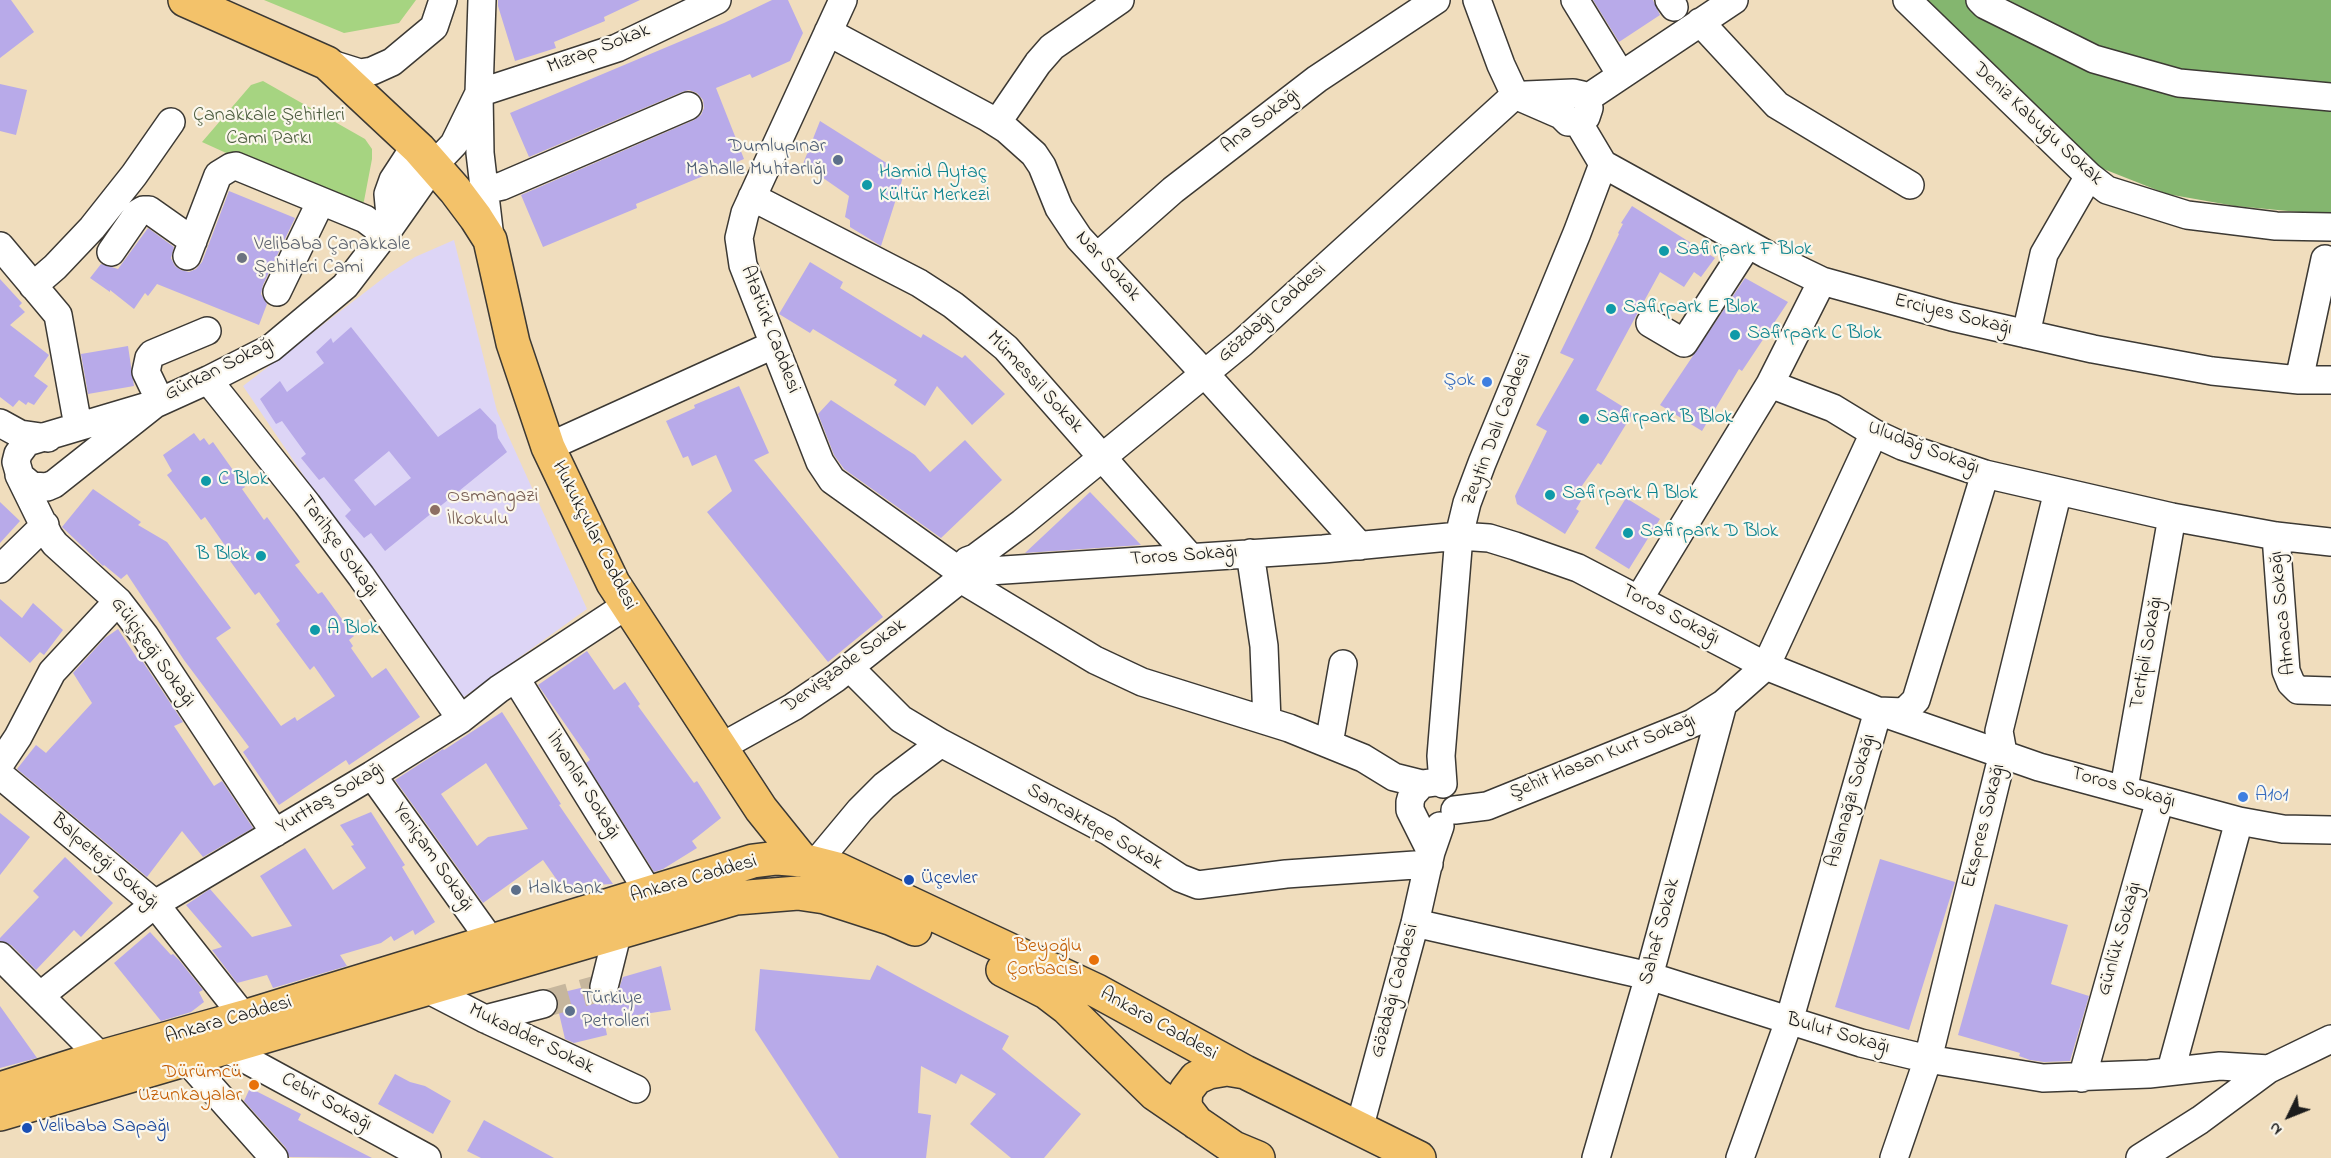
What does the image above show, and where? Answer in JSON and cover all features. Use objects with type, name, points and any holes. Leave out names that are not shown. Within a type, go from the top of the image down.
[{"type":"main road","name":"Hukukçular Caddesi","points":[[185,0],[327,63],[427,157],[468,206],[490,240],[513,343],[548,447],[613,583],[761,809],[809,862]]},
{"type":"main road","name":"Ankara Caddesi","points":[[0,1089],[753,861],[777,858],[809,862],[837,870],[1097,991],[1245,1072],[1359,1144],[1419,1158]]},
{"type":"main road","name":"Ankara Caddesi","points":[[0,1114],[736,898],[798,892],[853,905],[890,918],[993,965],[1046,993],[1067,1008],[1155,1094],[1234,1148],[1258,1158]]},
{"type":"main road","points":[[1197,1123],[1187,1110],[1185,1103],[1186,1091],[1196,1078],[1209,1072],[1227,1069],[1245,1072]]},
{"type":"street","name":"Hukukçular Caddesi","points":[[327,63],[360,73],[372,71],[392,62],[434,27],[443,0]]},
{"type":"street","name":"Hukukçular Caddesi","points":[[482,0],[480,153],[490,240]]},
{"type":"street","name":"Mızrap Sokak","points":[[479,93],[617,48],[717,0]]},
{"type":"street","name":"Atatürk Caddesi","points":[[843,0],[745,213],[739,238],[743,265],[820,462],[832,480],[932,551],[975,571]]},
{"type":"street","points":[[996,123],[1052,46],[1120,0]]},
{"type":"street","name":"Ana Sokağı","points":[[1097,257],[1173,190],[1317,79],[1436,0]]},
{"type":"street","points":[[1477,0],[1501,65],[1515,95],[1573,108],[1734,0]]},
{"type":"street","points":[[1575,0],[1621,75]]},
{"type":"street","name":"Deniz Kabuğu Sokak","points":[[1907,0],[2089,176],[2107,190],[2187,215],[2276,226],[2331,227]]},
{"type":"street","points":[[1980,0],[2094,58],[2179,83],[2331,97]]},
{"type":"street","points":[[1700,22],[1777,105],[1910,185]]},
{"type":"street","name":"Nar Sokak","points":[[828,32],[996,123],[1034,154],[1042,166],[1069,226],[1360,546]]},
{"type":"street","name":"Gürkan Sokağı","points":[[42,437],[157,403],[271,348],[345,286],[388,230],[427,157],[454,144],[479,93]]},
{"type":"street","name":"Gözdağı Caddesi","points":[[1022,523],[1275,314],[1515,95]]},
{"type":"street","points":[[484,190],[502,186],[688,106]]},
{"type":"street","points":[[1573,108],[1603,164]]},
{"type":"street","points":[[33,286],[55,267],[92,228],[135,175],[171,122]]},
{"type":"street","name":"Erciyes Sokağı","points":[[1603,164],[1748,244],[1822,281],[2093,349],[2212,370],[2299,380],[2331,380]]},
{"type":"street","name":"Zeytin Dalı Caddesi","points":[[1431,802],[1440,756],[1459,536],[1467,503],[1603,164]]},
{"type":"street","points":[[111,252],[138,213],[143,210],[149,210],[190,248],[218,175],[226,168],[236,166],[388,230]]},
{"type":"street","points":[[2026,334],[2044,254],[2089,176]]},
{"type":"street","name":"Mümessil Sokak","points":[[752,197],[889,266],[953,305],[1006,348],[1189,556]]},
{"type":"street","points":[[277,292],[321,201]]},
{"type":"street","points":[[1650,322],[1684,343],[1748,244]]},
{"type":"street","points":[[0,246],[58,315],[78,426]]},
{"type":"street","points":[[2299,380],[2325,259]]},
{"type":"street","points":[[1639,599],[1770,384],[1822,281]]},
{"type":"street","points":[[157,403],[146,372],[149,358],[152,354],[207,331]]},
{"type":"street","points":[[548,447],[773,345]]},
{"type":"street","name":"Tarihçe Sokağı","points":[[208,380],[307,504],[461,719]]},
{"type":"street","name":"Uludağ Sokağı","points":[[1770,384],[1833,408],[1874,433],[1902,446],[1985,474],[2172,517],[2276,536],[2331,542]]},
{"type":"street","name":"Gürkan Sokağı","points":[[60,479],[157,403]]},
{"type":"street","points":[[0,423],[20,434],[57,442],[66,456],[66,465],[49,505],[45,525],[0,569]]},
{"type":"street","name":"Şehit Hasan Kurt Sokağı","points":[[1431,802],[1487,806],[1693,723],[1723,704],[1766,666],[1874,433]]},
{"type":"street","points":[[42,437],[27,442],[18,454],[16,462],[20,476],[32,486],[40,487],[47,487],[60,479]]},
{"type":"street","name":"Gülçiçeği Sokağı","points":[[0,454],[20,476],[55,544],[118,601],[145,636],[275,832]]},
{"type":"street","name":"Aslanağzı Sokağı","points":[[1740,1158],[1789,1021],[1878,711],[1904,712],[1917,700],[1985,474]]},
{"type":"street","name":"Ekspres Sokağı","points":[[1894,1158],[1928,1059],[2003,753],[1999,731],[2058,491]]},
{"type":"street","name":"Tertipli Sokağı","points":[[2124,788],[2172,517]]},
{"type":"street","name":"Dervişzade Sokak","points":[[721,747],[793,707],[850,668],[975,571],[1022,523]]},
{"type":"street","name":"Toros Sokağı","points":[[975,571],[1360,546],[1459,536],[1489,538],[1578,568],[1766,666],[1878,711],[2039,767],[2124,788],[2239,821],[2283,829],[2331,830]]},
{"type":"street","name":"Atmaca Sokağı","points":[[2276,536],[2288,677],[2298,690],[2331,691]]},
{"type":"street","points":[[1250,553],[1264,646],[1267,721]]},
{"type":"street","points":[[975,571],[1034,623],[1095,660],[1142,682],[1267,721],[1364,758],[1431,802]]},
{"type":"street","points":[[0,764],[18,737],[52,672],[118,601]]},
{"type":"street","name":"Yurttaş Sokağı","points":[[40,996],[154,904],[372,775],[461,719],[516,679],[627,605]]},
{"type":"street","points":[[1329,744],[1342,664]]},
{"type":"street","name":"Sancaktepe Sokak","points":[[850,668],[901,719],[941,743],[1108,831],[1180,878],[1198,885],[1430,858]]},
{"type":"street","name":"İhvanlar Sokağı","points":[[516,679],[649,893]]},
{"type":"street","name":"Sahaf Sokak","points":[[1598,1157],[1723,704]]},
{"type":"street","points":[[809,862],[884,786],[941,743]]},
{"type":"street","name":"Balpeteği Sokağı","points":[[0,775],[154,904],[244,1017]]},
{"type":"street","name":"Yeniçam Sokağı","points":[[372,775],[491,941]]},
{"type":"street","name":"Günlük Sokağı","points":[[2082,1078],[2160,800]]},
{"type":"street","name":"Gözdağı Caddesi","points":[[1359,1144],[1430,858],[1431,802]]},
{"type":"street","points":[[2171,1070],[2239,821]]},
{"type":"street","name":"Bulut Sokağı","points":[[1415,923],[1649,976],[1861,1043],[1928,1059],[2043,1078],[2149,1074],[2220,1065],[2270,1069]]},
{"type":"street","points":[[604,987],[618,931]]},
{"type":"street","points":[[0,956],[101,1057]]},
{"type":"street","name":"Mukadder Sokak","points":[[427,989],[485,1019],[636,1089]]},
{"type":"street","points":[[485,1019],[543,1004]]},
{"type":"street","points":[[2140,1158],[2200,1120],[2270,1069],[2331,1039]]},
{"type":"street","name":"Cebir Sokağı","points":[[225,1048],[427,1158]]},
{"type":"street","points":[[186,1059],[274,1158]]},
{"type":"shaded area","name":"Osmangazi İlkokulu","points":[[454,240],[497,411],[587,609],[457,702],[243,386],[390,273],[415,257]]},
{"type":"green space","points":[[264,0],[416,0],[399,23],[344,33]]},
{"type":"green space","points":[[1922,0],[2331,0],[2331,215],[2235,206],[2167,194],[2101,168]]},
{"type":"green space","name":"Çanakkale Şehitleri Cami Parkı","points":[[263,81],[365,139],[372,149],[372,159],[364,201],[358,213],[202,142],[251,85]]},
{"type":"building","points":[[0,0],[11,0],[34,32],[0,58]]},
{"type":"building","points":[[498,0],[640,0],[604,17],[605,21],[554,42],[556,48],[515,61]]},
{"type":"building","points":[[772,0],[788,0],[803,33],[790,61],[752,78],[750,74],[716,88],[744,159],[636,204],[637,208],[543,247],[521,195],[694,120],[701,115],[704,108],[703,100],[697,93],[689,90],[682,92],[529,157],[510,113],[724,23]]},
{"type":"building","points":[[1593,0],[1653,0],[1660,15],[1619,42]]},
{"type":"building","points":[[0,84],[27,90],[16,135],[0,131]]},
{"type":"building","name":"Hamid Aytaç Kültür Merkezi","points":[[820,121],[904,174],[881,246],[850,227],[850,220],[845,217],[849,196],[803,164]]},
{"type":"building","name":"Velibaba Çanakkale Şehitleri Cami","points":[[229,191],[295,218],[263,285],[261,294],[267,304],[259,325],[157,284],[148,296],[145,293],[134,309],[90,278],[101,264],[118,269],[148,228],[174,247],[171,258],[175,266],[189,272],[196,269],[202,262]]},
{"type":"building","points":[[1632,206],[1715,258],[1701,277],[1694,272],[1684,287],[1660,272],[1636,316],[1596,390],[1633,413],[1601,465],[1598,463],[1579,490],[1585,494],[1576,509],[1579,511],[1565,534],[1517,504],[1515,496],[1547,431],[1536,425],[1574,359],[1560,353],[1619,234],[1623,224],[1621,223]]},
{"type":"building","points":[[810,262],[843,282],[840,288],[921,338],[923,334],[962,358],[965,355],[1005,394],[972,425],[937,386],[925,406],[894,385],[897,380],[813,329],[810,333],[779,314]]},
{"type":"building","name":"Safirpark C Blok","points":[[1745,278],[1788,302],[1742,371],[1739,369],[1702,431],[1660,405]]},
{"type":"building","points":[[0,279],[22,303],[19,306],[25,312],[10,325],[49,355],[34,376],[48,386],[34,405],[28,402],[26,405],[19,400],[13,407],[0,397]]},
{"type":"building","points":[[351,327],[438,437],[480,408],[496,425],[498,438],[507,452],[385,551],[371,533],[364,538],[345,516],[351,510],[324,477],[319,480],[301,458],[306,454],[282,421],[276,424],[260,399],[280,381],[287,392],[324,363],[316,352],[331,338],[333,343]],"holes":[[[389,451],[411,478],[375,506],[354,480]]]},
{"type":"building","points":[[128,346],[134,386],[88,394],[81,354]]},
{"type":"building","points":[[739,386],[769,453],[754,460],[883,617],[828,662],[707,512],[732,491],[716,455],[692,466],[688,456],[683,458],[666,421],[695,408],[694,405]]},
{"type":"building","points":[[831,400],[915,455],[930,472],[965,440],[1002,480],[941,538],[844,469],[834,455],[818,414]]},
{"type":"building","points":[[194,433],[200,441],[204,438],[209,445],[213,442],[245,487],[242,489],[264,520],[267,517],[300,562],[295,565],[318,594],[322,592],[344,622],[354,636],[349,640],[353,646],[351,648],[372,678],[386,668],[420,717],[349,765],[346,760],[279,805],[243,752],[249,747],[184,660],[127,574],[121,579],[103,566],[62,527],[93,489],[141,522],[138,525],[167,542],[231,628],[216,638],[281,726],[295,717],[297,721],[335,696],[314,666],[310,670],[276,624],[280,621],[259,592],[255,595],[222,550],[226,547],[205,517],[201,520],[167,475],[172,471],[163,455]]},
{"type":"building","points":[[1090,492],[1141,545],[1025,553]]},
{"type":"building","name":"Safirpark D Blok","points":[[1626,498],[1660,519],[1629,569],[1595,548]]},
{"type":"building","points":[[0,502],[20,521],[0,543]]},
{"type":"building","points":[[0,599],[22,618],[33,603],[63,630],[44,655],[40,652],[30,663],[0,636]]},
{"type":"building","points":[[118,629],[183,722],[174,726],[214,786],[222,781],[253,828],[203,857],[182,831],[147,877],[17,769],[36,745],[46,753],[92,703],[73,673],[105,638]]},
{"type":"building","points":[[587,651],[614,690],[625,682],[640,704],[638,706],[694,783],[697,781],[721,818],[692,841],[697,848],[654,872],[586,763],[590,760],[538,685]]},
{"type":"building","points":[[502,712],[561,804],[559,805],[613,884],[593,885],[566,893],[543,860],[483,903],[395,780]],"holes":[[[486,763],[528,829],[488,837],[477,846],[441,794]]]},
{"type":"building","points":[[371,812],[405,865],[402,867],[435,922],[415,935],[413,930],[394,941],[391,936],[381,943],[340,955],[347,966],[273,988],[267,975],[237,983],[212,950],[222,947],[186,905],[210,889],[252,937],[292,926],[260,876],[305,848],[333,890],[366,868],[340,825]]},
{"type":"building","points":[[0,813],[30,837],[0,875]]},
{"type":"building","points":[[65,857],[113,903],[81,937],[74,930],[36,970],[11,945],[0,941],[0,938],[39,897],[33,891]]},
{"type":"building","points":[[1880,859],[1955,882],[1909,1030],[1835,1007]]},
{"type":"building","points":[[1995,904],[2068,925],[2051,984],[2089,996],[2070,1061],[2030,1060],[2019,1056],[2020,1053],[1958,1035]]},
{"type":"building","points":[[150,932],[171,955],[173,954],[179,960],[203,990],[199,992],[204,1002],[191,1012],[161,1021],[114,963]]},
{"type":"building","points":[[877,965],[1009,1036],[1002,1049],[1081,1114],[1044,1158],[1011,1158],[970,1124],[996,1094],[961,1074],[956,1084],[921,1066],[918,1113],[931,1115],[926,1158],[839,1158],[755,1030],[760,969],[870,980]]},
{"type":"building","points":[[661,966],[671,1010],[604,1020],[607,1035],[574,1043],[565,1039],[555,994],[589,986],[589,992],[594,999],[608,1002],[616,997],[623,977]]},
{"type":"building","points":[[0,1006],[37,1058],[0,1068]]},
{"type":"building","points":[[395,1074],[410,1082],[425,1086],[451,1101],[433,1134],[378,1104]]},
{"type":"building","points":[[250,1088],[301,1114],[298,1120],[372,1158],[289,1157],[286,1148],[244,1101]]},
{"type":"building","points":[[484,1120],[554,1158],[481,1158],[467,1151]]},
{"type":"tunnel","points":[[543,1004],[604,987]]},
{"type":"place","name":"Dumlupınar Mahalle Muhtarlığı","points":[[838,160]]},
{"type":"place","name":"Hamid Aytaç Kültür Merkezi","points":[[867,185]]},
{"type":"place","name":"Safirpark F Blok","points":[[1664,251]]},
{"type":"place","name":"Velibaba Çanakkale Şehitleri Cami","points":[[242,258]]},
{"type":"place","name":"Safirpark E Blok","points":[[1611,309]]},
{"type":"place","name":"Safirpark C Blok","points":[[1735,335]]},
{"type":"place","name":"Şok","points":[[1487,382]]},
{"type":"place","name":"Safirpark B Blok","points":[[1584,419]]},
{"type":"place","name":"C Blok","points":[[206,481]]},
{"type":"place","name":"Safirpark A Blok","points":[[1550,495]]},
{"type":"place","name":"Osmangazi İlkokulu","points":[[435,510]]},
{"type":"place","name":"Safirpark D Blok","points":[[1628,533]]},
{"type":"place","name":"B Blok","points":[[261,556]]},
{"type":"place","name":"A Blok","points":[[315,630]]},
{"type":"place","name":"A101","points":[[2243,797]]},
{"type":"place","name":"Üçevler","points":[[909,880]]},
{"type":"place","name":"Halkbank","points":[[516,890]]},
{"type":"place","name":"Beyoğlu Çorbacısı","points":[[1094,960]]},
{"type":"place","name":"Türkiye Petrolleri","points":[[570,1011]]},
{"type":"place","name":"Dürümcü Uzunkayalar","points":[[254,1085]]},
{"type":"place","name":"Velibaba Sapağı","points":[[27,1128]]}]
